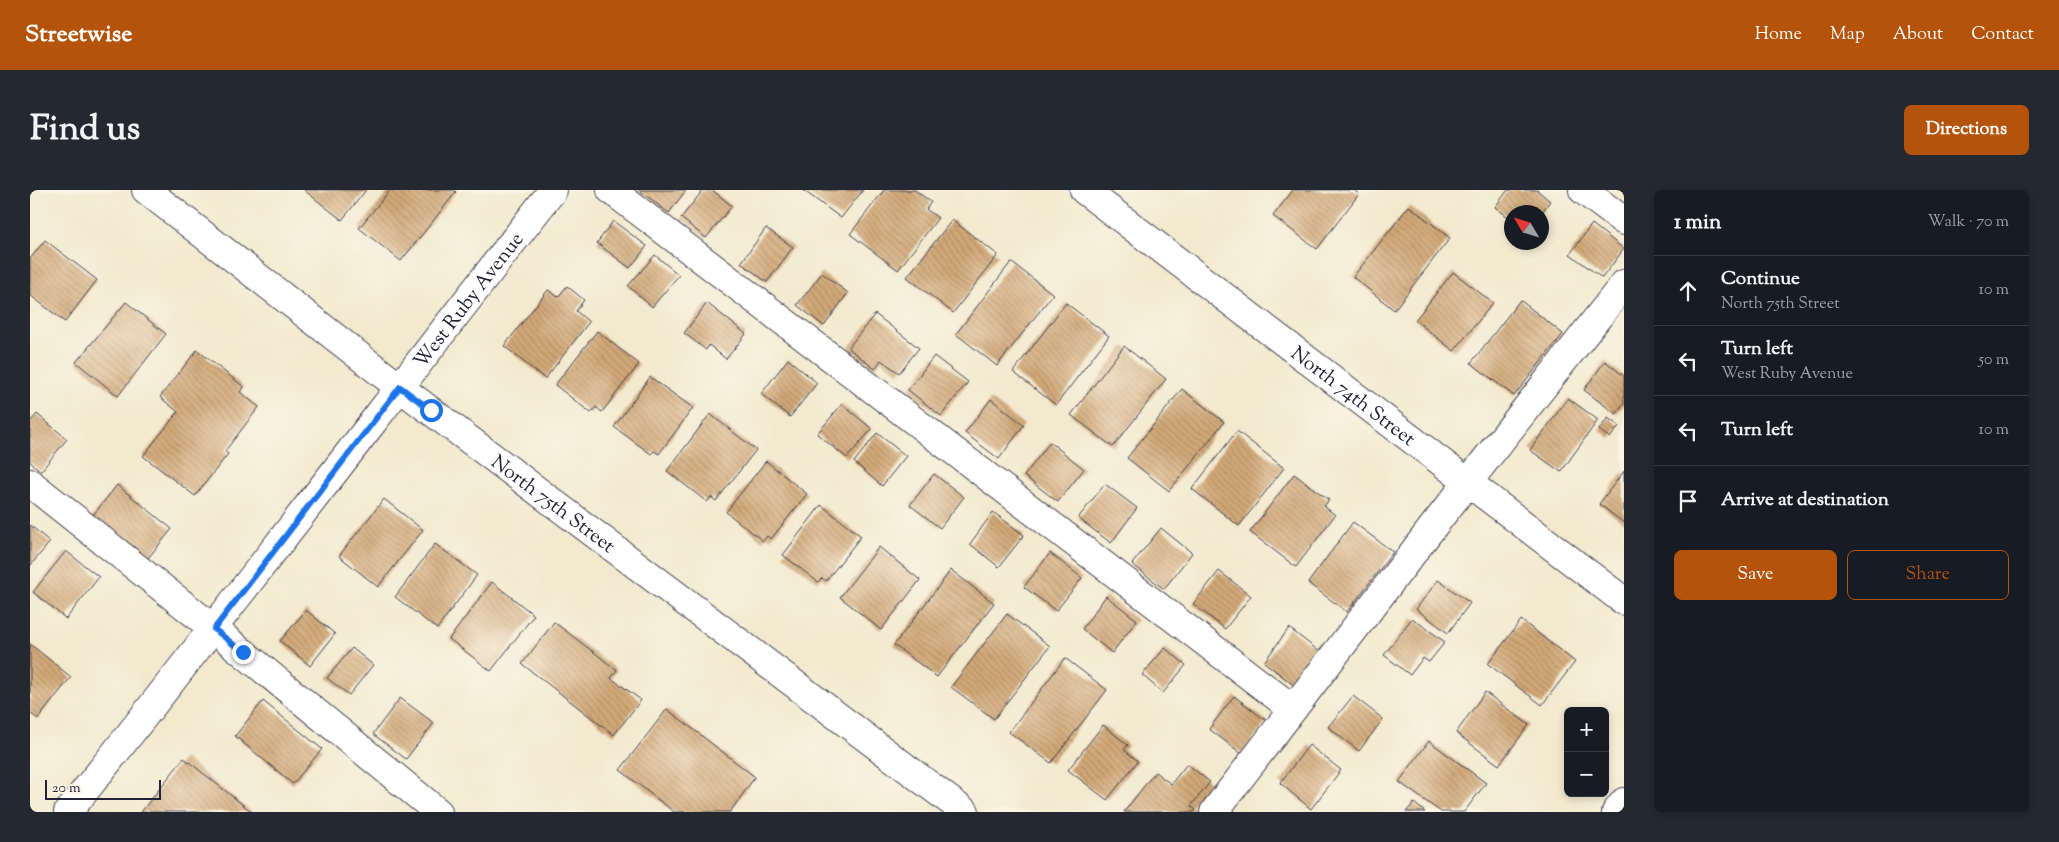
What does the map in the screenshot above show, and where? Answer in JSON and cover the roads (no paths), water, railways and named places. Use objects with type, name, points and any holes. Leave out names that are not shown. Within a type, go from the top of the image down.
[{"type":"street","name":"North 75th Street","points":[[146,190],[400,387],[965,812]]},
{"type":"street","name":"West Ruby Avenue","points":[[68,812],[214,629],[553,190]]},
{"type":"street","points":[[611,190],[1293,709]]},
{"type":"street","name":"North 74th Street","points":[[1084,190],[1624,601]]},
{"type":"street","points":[[1583,190],[1624,221]]},
{"type":"street","points":[[1214,812],[1468,482],[1624,284]]},
{"type":"street","points":[[30,483],[214,629],[438,812]]},
{"type":"street","points":[[1616,812],[1624,802]]}]
